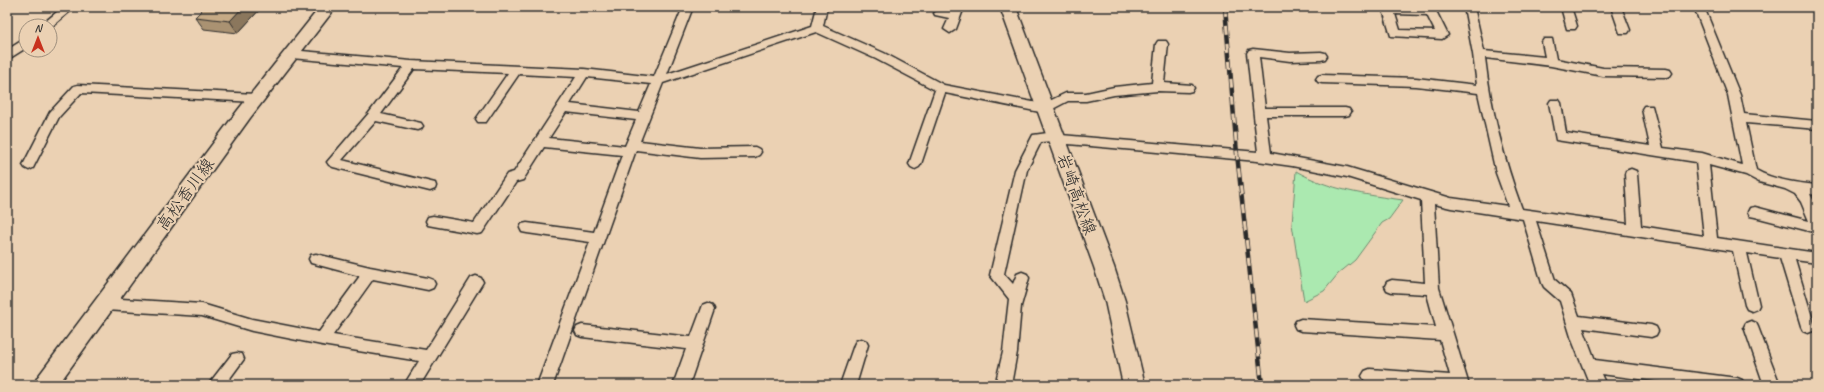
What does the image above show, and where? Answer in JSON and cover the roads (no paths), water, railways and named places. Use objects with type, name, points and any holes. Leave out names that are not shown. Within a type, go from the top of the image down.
[{"type":"main road","name":"高松香川線","points":[[46,385],[256,98],[328,7]]},
{"type":"main road","name":"岩崎高松線","points":[[1008,7],[1104,267],[1115,301],[1134,385]]},
{"type":"street","points":[[56,18],[70,7]]},
{"type":"street","points":[[545,385],[631,148],[688,7]]},
{"type":"street","points":[[817,28],[822,7]]},
{"type":"street","points":[[1469,7],[1479,54],[1483,90],[1502,173],[1523,214],[1549,283],[1566,298],[1579,340],[1598,385]]},
{"type":"street","points":[[1566,7],[1571,26]]},
{"type":"street","points":[[1616,7],[1624,30]]},
{"type":"street","points":[[1699,7],[1734,95],[1750,172]]},
{"type":"street","points":[[1430,9],[1442,35],[1395,33],[1388,10],[1410,11],[1430,9]]},
{"type":"street","points":[[938,13],[957,11],[950,29]]},
{"type":"street","points":[[291,54],[411,65],[584,73],[657,81],[817,28],[880,56],[941,88],[1045,109],[1066,97],[1086,97],[1114,91],[1158,87],[1188,88]]},
{"type":"street","points":[[1548,42],[1551,62]]},
{"type":"street","points":[[1158,87],[1162,44]]},
{"type":"street","points":[[7,56],[18,48]]},
{"type":"street","points":[[1265,157],[1252,53],[1290,57],[1321,56]]},
{"type":"street","points":[[1479,54],[1551,62],[1603,72],[1666,73]]},
{"type":"street","points":[[411,65],[373,116],[333,162],[430,186]]},
{"type":"street","points":[[482,119],[516,70]]},
{"type":"street","points":[[433,222],[477,229],[512,177],[518,177],[584,73]]},
{"type":"street","points":[[1322,79],[1416,82],[1483,90]]},
{"type":"street","points":[[915,164],[941,88]]},
{"type":"street","points":[[29,165],[54,115],[78,89],[256,98]]},
{"type":"street","points":[[1555,103],[1560,137],[1702,158],[1750,172],[1756,178],[1797,188],[1817,190]]},
{"type":"street","points":[[562,107],[643,117]]},
{"type":"street","points":[[1648,109],[1658,152]]},
{"type":"street","points":[[1260,112],[1345,112]]},
{"type":"street","points":[[373,116],[417,126]]},
{"type":"street","points":[[1739,117],[1754,120],[1813,125],[1817,136]]},
{"type":"street","points":[[1016,297],[997,275],[1021,170],[1037,138],[1056,137],[1265,157],[1347,172],[1451,203],[1817,258]]},
{"type":"street","points":[[540,142],[700,152],[755,152]]},
{"type":"street","points":[[1702,158],[1711,243]]},
{"type":"street","points":[[1631,174],[1634,231]]},
{"type":"street","points":[[1797,188],[1804,194],[1817,224]]},
{"type":"street","points":[[1370,376],[1460,382],[1432,289],[1427,197]]},
{"type":"street","points":[[1756,212],[1817,228]]},
{"type":"street","points":[[527,228],[599,238]]},
{"type":"street","points":[[1739,247],[1752,304]]},
{"type":"street","points":[[1786,254],[1808,327]]},
{"type":"street","points":[[316,259],[370,273],[428,284]]},
{"type":"street","points":[[322,339],[370,273]]},
{"type":"street","points":[[1003,385],[1010,352],[1014,306],[1022,278]]},
{"type":"street","points":[[412,385],[476,282]]},
{"type":"street","points":[[1392,286],[1432,289]]},
{"type":"street","points":[[105,304],[202,310],[252,325],[322,339],[430,357]]},
{"type":"street","points":[[681,385],[708,309]]},
{"type":"street","points":[[1573,321],[1651,331]]},
{"type":"street","points":[[1301,325],[1446,334]]},
{"type":"street","points":[[1751,327],[1772,385]]},
{"type":"street","points":[[582,332],[696,344]]},
{"type":"street","points":[[850,385],[861,345]]},
{"type":"street","points":[[216,385],[237,359]]},
{"type":"street","points":[[1590,366],[1737,385]]},
{"type":"railway","points":[[1225,7],[1237,154],[1262,385]]}]
